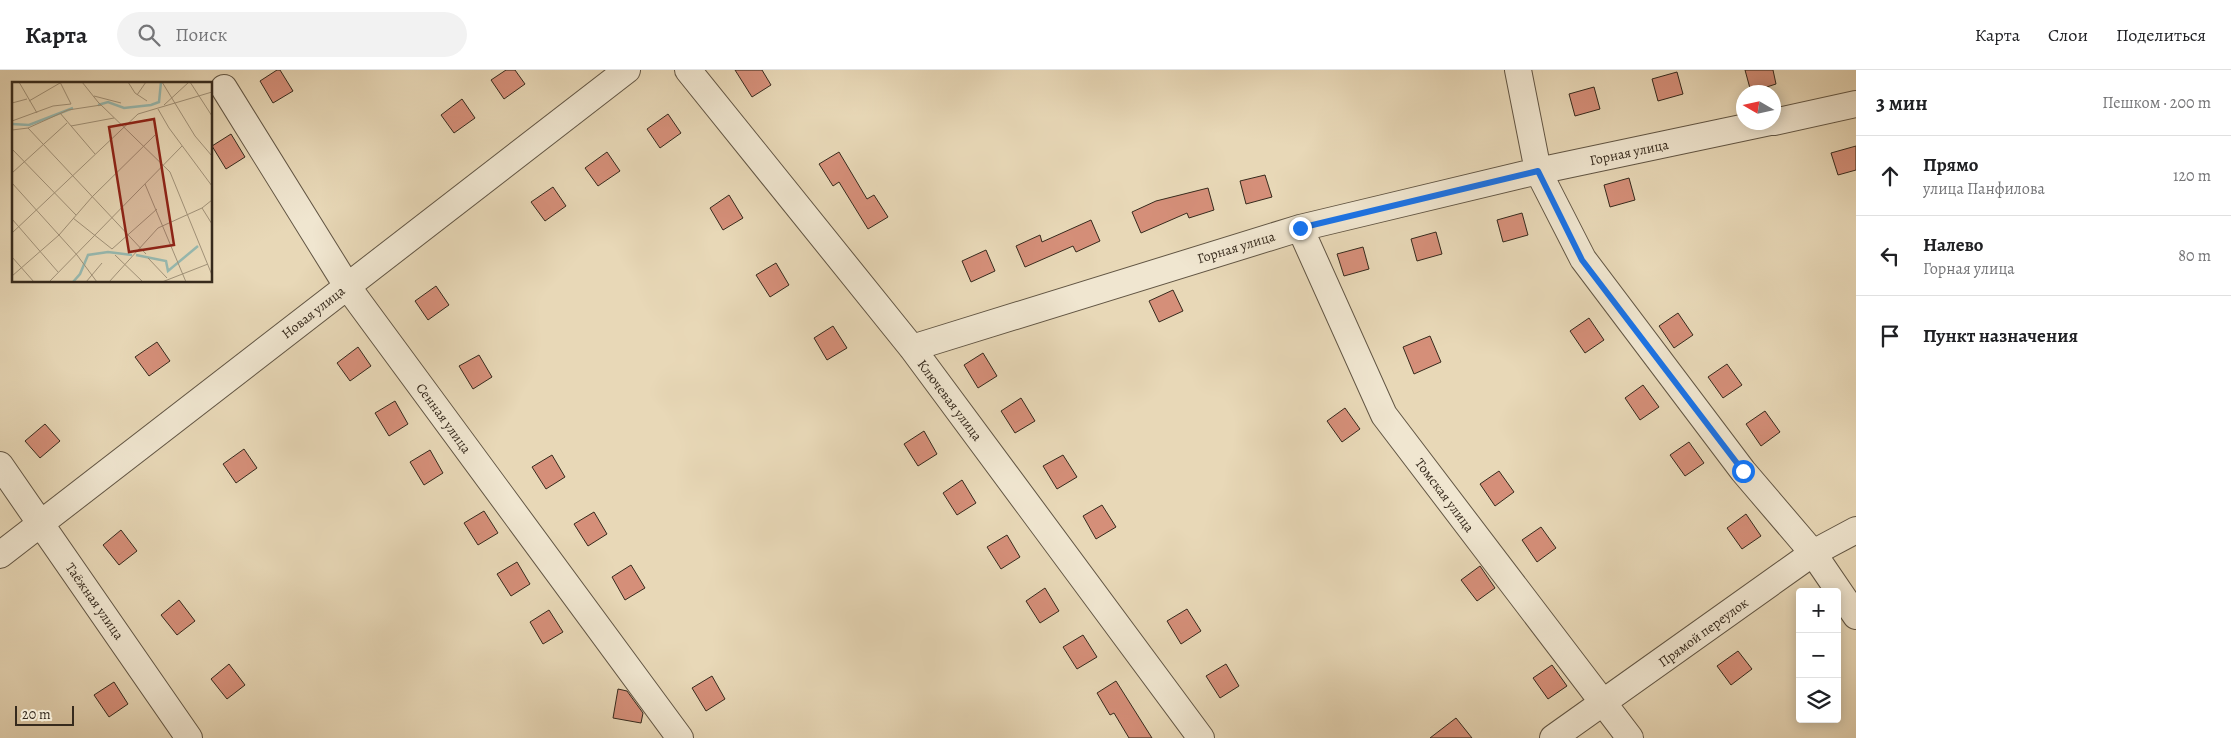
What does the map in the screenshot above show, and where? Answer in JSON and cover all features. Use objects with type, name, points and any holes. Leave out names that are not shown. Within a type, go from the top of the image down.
[{"type":"street","name":"Новая улица","points":[[0,555],[627,70]]},
{"type":"street","name":"Ключевая улица","points":[[688,70],[912,348],[1202,738]]},
{"type":"street","points":[[1518,70],[1538,171],[1582,260],[1743,471],[1813,553],[1856,616]]},
{"type":"street","name":"Сенная улица","points":[[224,88],[346,286],[680,738]]},
{"type":"street","name":"Горная улица","points":[[1781,120],[1856,104]]},
{"type":"street","name":"Горная улица","points":[[912,348],[1300,228],[1538,171],[1736,130]]},
{"type":"street","name":"Томская улица","points":[[1300,228],[1384,415],[1630,738]]},
{"type":"street","name":"Таёжная улица","points":[[0,465],[189,738]]},
{"type":"street","name":"Прямой переулок","points":[[1553,738],[1813,553],[1856,530]]},
{"type":"building","points":[[280,70],[293,91],[273,103],[260,81]]},
{"type":"building","points":[[506,70],[515,70],[525,84],[504,99],[491,80]]},
{"type":"building","points":[[735,70],[762,70],[771,85],[752,97]]},
{"type":"building","points":[[1745,70],[1773,70],[1776,84],[1749,85]]},
{"type":"building","points":[[1677,72],[1683,94],[1658,101],[1652,79]]},
{"type":"building","points":[[1594,87],[1600,109],[1575,116],[1569,94]]},
{"type":"building","points":[[462,99],[475,118],[454,133],[441,115]]},
{"type":"building","points":[[668,114],[681,133],[660,148],[647,129]]},
{"type":"building","points":[[231,134],[245,157],[226,169],[212,146]]},
{"type":"building","points":[[1856,146],[1856,170],[1838,175],[1831,153]]},
{"type":"building","points":[[607,152],[620,171],[598,186],[585,168]]},
{"type":"building","points":[[839,152],[867,199],[874,195],[888,217],[868,229],[839,182],[833,186],[819,164]]},
{"type":"building","points":[[1265,175],[1272,197],[1246,204],[1240,181]]},
{"type":"building","points":[[1629,178],[1635,200],[1610,207],[1604,185]]},
{"type":"building","points":[[553,187],[566,206],[545,221],[531,202]]},
{"type":"building","points":[[1208,188],[1214,210],[1189,218],[1187,213],[1141,233],[1132,212],[1156,201]]},
{"type":"building","points":[[729,195],[743,218],[723,230],[710,208]]},
{"type":"building","points":[[1522,213],[1528,235],[1503,242],[1497,220]]},
{"type":"building","points":[[1091,220],[1100,241],[1076,252],[1073,246],[1025,267],[1016,246],[1040,235],[1042,242]]},
{"type":"building","points":[[1436,232],[1442,254],[1417,261],[1411,239]]},
{"type":"building","points":[[1363,247],[1369,269],[1344,276],[1337,254]]},
{"type":"building","points":[[986,250],[995,271],[971,282],[962,261]]},
{"type":"building","points":[[776,263],[789,285],[770,297],[756,275]]},
{"type":"building","points":[[436,286],[449,305],[428,320],[415,301]]},
{"type":"building","points":[[1173,290],[1183,311],[1159,322],[1149,301]]},
{"type":"building","points":[[1678,313],[1693,335],[1674,348],[1659,326]]},
{"type":"building","points":[[1589,318],[1604,340],[1585,353],[1570,331]]},
{"type":"building","points":[[833,326],[847,348],[827,360],[814,338]]},
{"type":"building","points":[[1430,336],[1441,362],[1414,374],[1403,347]]},
{"type":"building","points":[[157,342],[170,361],[149,376],[135,357]]},
{"type":"building","points":[[358,347],[371,366],[350,381],[337,363]]},
{"type":"building","points":[[983,353],[997,376],[978,388],[964,365]]},
{"type":"building","points":[[479,355],[492,377],[473,389],[459,366]]},
{"type":"building","points":[[1727,364],[1742,385],[1723,398],[1708,377]]},
{"type":"building","points":[[1643,385],[1659,407],[1640,420],[1625,398]]},
{"type":"building","points":[[1021,398],[1035,421],[1015,433],[1001,411]]},
{"type":"building","points":[[395,401],[408,424],[389,436],[375,413]]},
{"type":"building","points":[[1345,408],[1360,429],[1342,442],[1327,421]]},
{"type":"building","points":[[1765,411],[1780,432],[1761,446],[1746,424]]},
{"type":"building","points":[[45,424],[60,441],[40,458],[25,441]]},
{"type":"building","points":[[924,431],[937,454],[918,466],[904,444]]},
{"type":"building","points":[[1689,442],[1704,463],[1685,476],[1670,455]]},
{"type":"building","points":[[244,449],[257,468],[236,483],[223,464]]},
{"type":"building","points":[[430,450],[443,473],[424,485],[410,462]]},
{"type":"building","points":[[552,455],[565,477],[546,489],[532,467]]},
{"type":"building","points":[[1063,455],[1077,477],[1057,489],[1043,466]]},
{"type":"building","points":[[1499,471],[1514,492],[1495,506],[1480,484]]},
{"type":"building","points":[[962,480],[976,503],[957,515],[943,493]]},
{"type":"building","points":[[1102,505],[1116,527],[1096,539],[1083,516]]},
{"type":"building","points":[[484,511],[498,533],[478,545],[464,523]]},
{"type":"building","points":[[594,512],[607,534],[588,546],[574,524]]},
{"type":"building","points":[[1746,514],[1761,536],[1742,549],[1727,528]]},
{"type":"building","points":[[1541,527],[1556,548],[1537,562],[1522,540]]},
{"type":"building","points":[[121,530],[137,551],[119,565],[103,545]]},
{"type":"building","points":[[1007,535],[1020,557],[1001,569],[987,547]]},
{"type":"building","points":[[517,562],[530,584],[511,596],[497,574]]},
{"type":"building","points":[[631,565],[645,588],[625,600],[612,577]]},
{"type":"building","points":[[1480,566],[1495,588],[1477,601],[1461,580]]},
{"type":"building","points":[[1045,588],[1059,611],[1040,623],[1026,601]]},
{"type":"building","points":[[179,600],[195,621],[177,635],[161,615]]},
{"type":"building","points":[[1187,609],[1201,631],[1181,644],[1167,621]]},
{"type":"building","points":[[549,610],[563,632],[543,644],[530,622]]},
{"type":"building","points":[[1083,635],[1097,657],[1077,669],[1063,647]]},
{"type":"building","points":[[1738,651],[1752,669],[1731,685],[1717,666]]},
{"type":"building","points":[[229,664],[245,685],[227,699],[211,679]]},
{"type":"building","points":[[1226,664],[1239,686],[1220,698],[1206,676]]},
{"type":"building","points":[[1552,665],[1567,686],[1548,699],[1533,678]]},
{"type":"building","points":[[712,676],[725,699],[706,711],[692,688]]},
{"type":"building","points":[[1116,681],[1152,738],[1129,738],[1114,713],[1110,715],[1097,693]]},
{"type":"building","points":[[114,682],[128,704],[109,717],[94,695]]},
{"type":"building","points":[[618,689],[627,691],[643,713],[641,723],[613,718]]},
{"type":"building","points":[[1456,718],[1472,738],[1430,738]]},
{"type":"route","points":[[1300,228],[1538,171],[1582,260],[1743,471]]}]
